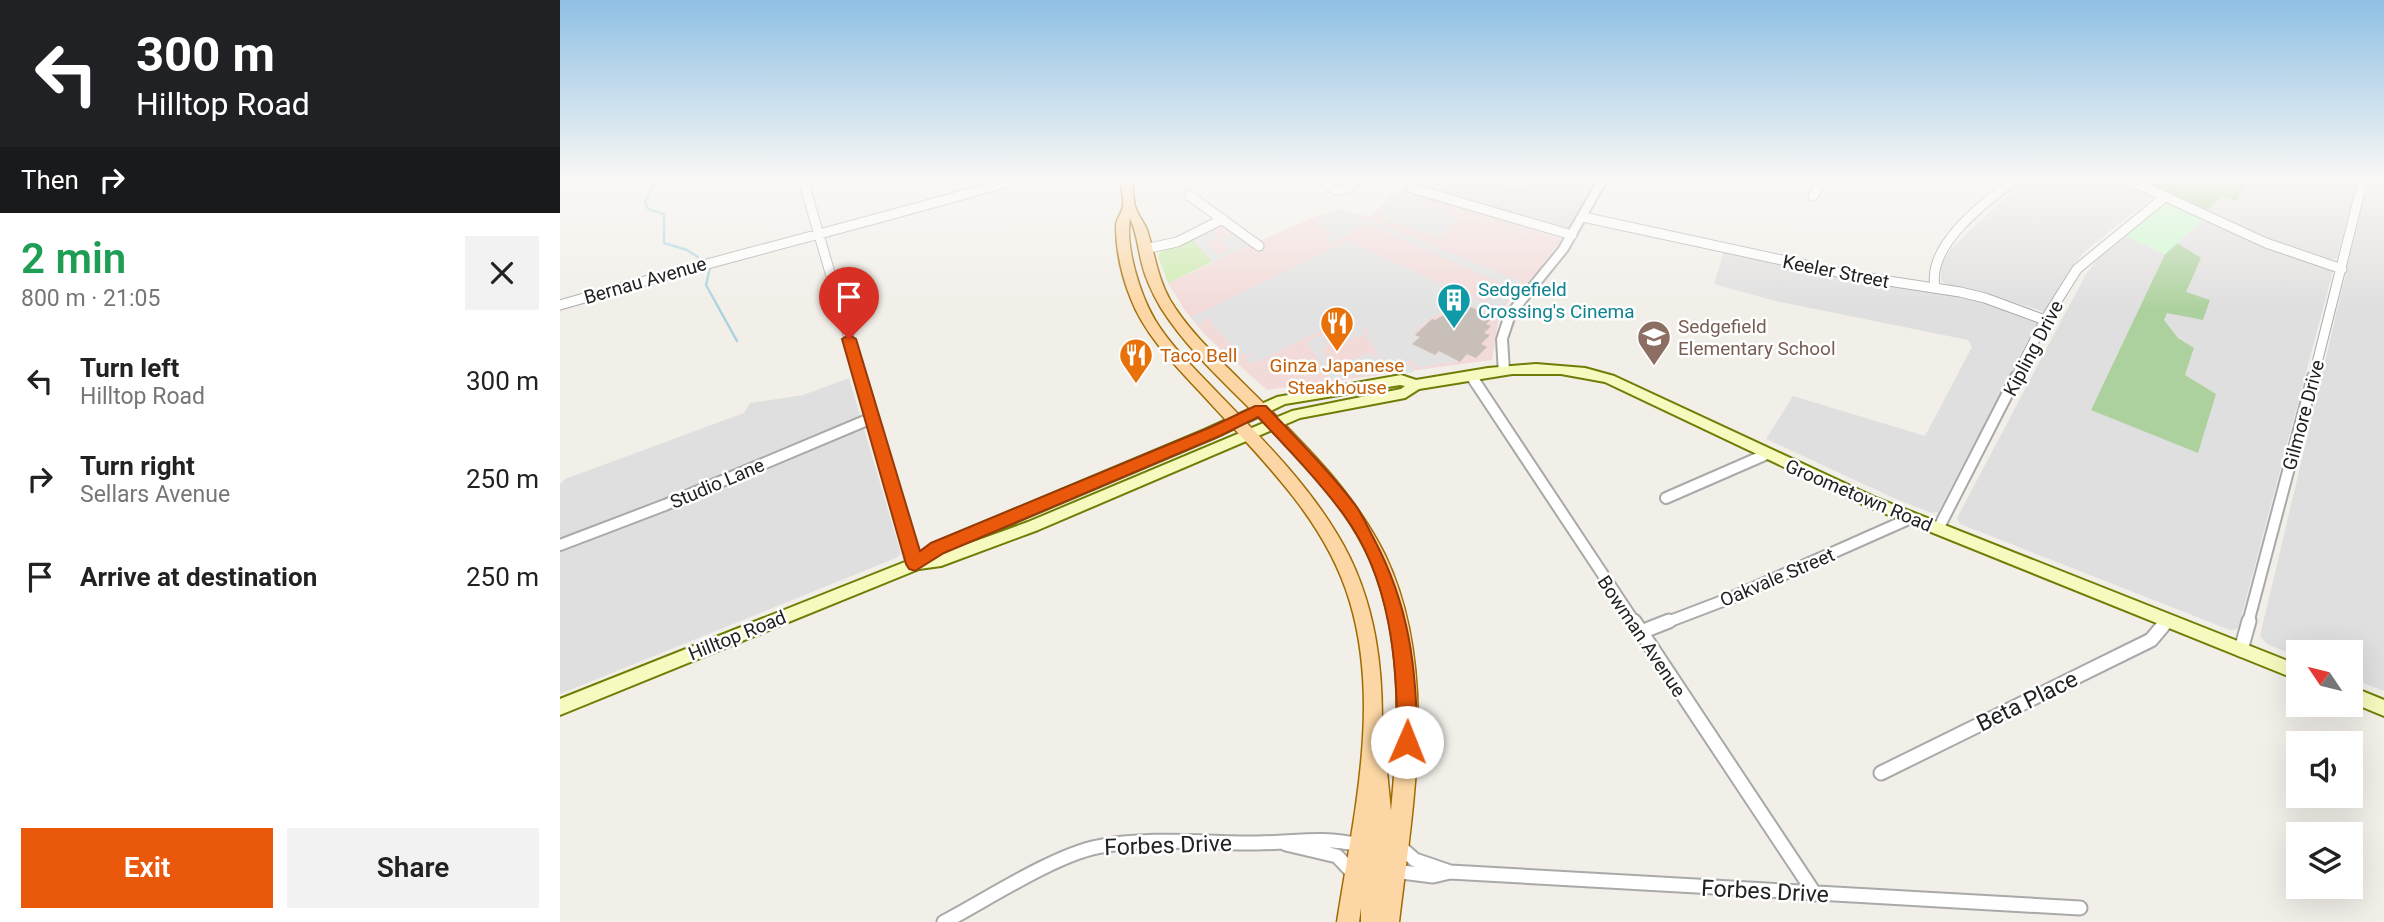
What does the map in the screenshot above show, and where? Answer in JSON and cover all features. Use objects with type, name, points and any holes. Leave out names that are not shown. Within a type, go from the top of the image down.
[{"type":"main road","points":[[1123,223],[1132,285],[1142,309],[1160,339],[1324,525],[1352,582],[1369,648],[1372,727],[1381,814],[1379,844],[1384,858],[1394,871]]},
{"type":"main road","points":[[1140,223],[1153,279],[1174,316],[1351,512],[1378,561],[1391,594],[1402,643],[1407,696],[1406,758],[1388,922]]},
{"type":"main road","name":"Groometown Road","points":[[1241,428],[1266,416],[1405,393],[1415,384],[1549,367],[1598,375],[1911,519],[2286,668]]},
{"type":"main road","name":"Hilltop Road","points":[[560,707],[915,564],[950,542],[1241,428]]},
{"type":"main road","points":[[2363,699],[2384,708]]},
{"type":"main road","points":[[1348,922],[1372,727]]},
{"type":"main road","points":[[1358,845],[1372,867],[1372,922]]},
{"type":"street","points":[[814,223],[915,564]]},
{"type":"street","name":"Bernau Avenue","points":[[560,305],[719,259],[862,223]]},
{"type":"street","points":[[1145,249],[1177,242],[1215,223]]},
{"type":"street","points":[[1228,223],[1259,246]]},
{"type":"street","points":[[1531,223],[1572,235]]},
{"type":"street","points":[[1503,371],[1502,339],[1511,313],[1553,263],[1579,223]]},
{"type":"street","name":"Keeler Street","points":[[1611,223],[1856,276],[1935,287],[1985,298],[2045,320]]},
{"type":"street","points":[[1935,287],[1933,276],[1937,257],[1965,223]]},
{"type":"street","name":"Kipling Drive","points":[[1938,529],[2045,320],[2077,269],[2133,223]]},
{"type":"street","points":[[2224,223],[2266,243],[2342,269]]},
{"type":"street","name":"Gilmore Drive","points":[[2241,650],[2353,223]]},
{"type":"street","name":"Bowman Avenue","points":[[1471,376],[1815,894]]},
{"type":"street","name":"Studio Lane","points":[[560,545],[665,505],[872,418]]},
{"type":"street","points":[[1666,498],[1767,454]]},
{"type":"street","name":"Oakvale Street","points":[[1641,632],[1733,597],[1911,519]]},
{"type":"street","name":"Beta Place","points":[[1881,773],[2151,640],[2167,621]]},
{"type":"street","name":"Forbes Drive","points":[[944,922],[1057,862],[1096,847],[1133,843],[1283,843],[1304,840],[1343,840],[1358,845]]},
{"type":"street","name":"Forbes Drive","points":[[1283,843],[1336,856],[1354,874]]},
{"type":"street","name":"Forbes Drive","points":[[1397,844],[1415,860],[1450,872],[2080,908]]},
{"type":"street","name":"Forbes Drive","points":[[1394,871],[1433,876],[1450,872]]},
{"type":"shaded area","points":[[1300,223],[1511,223],[1562,239],[1538,271],[1508,302],[1499,317],[1492,360],[1267,390],[1208,338],[1186,312],[1168,283],[1212,263],[1192,239],[1218,226],[1223,225],[1250,245]]},
{"type":"shaded area","points":[[1318,223],[1366,223],[1333,244],[1326,239],[1333,235]]},
{"type":"shaded area","points":[[1366,223],[1377,223],[1520,281],[1520,286],[1499,310],[1485,312],[1464,302],[1431,318],[1413,334],[1418,337],[1412,344],[1435,356],[1440,352],[1458,361],[1417,368],[1410,359],[1407,361],[1414,372],[1400,373],[1394,366],[1390,370],[1382,359],[1377,362],[1383,369],[1375,374],[1351,376],[1343,363],[1371,353],[1374,357],[1379,355],[1365,334],[1369,330],[1365,326],[1364,335],[1332,345],[1328,339],[1325,340],[1328,346],[1321,350],[1334,370],[1343,369],[1348,376],[1331,380],[1307,342],[1320,335],[1325,336],[1322,330],[1252,364],[1246,358],[1257,353],[1242,355],[1213,326],[1210,317],[1198,325],[1190,316],[1347,241],[1485,303],[1505,285]]},
{"type":"shaded area","points":[[1395,223],[1453,223],[1440,238],[1431,235],[1434,231],[1429,234]]},
{"type":"shaded area","points":[[1542,223],[1572,223],[1570,227],[1563,229]]},
{"type":"shaded area","points":[[1978,223],[2120,223],[2085,251],[2071,268],[2045,312],[1995,296],[1947,285],[1941,281],[1941,266],[1950,250]]},
{"type":"shaded area","points":[[2199,223],[2218,223],[2328,266],[2333,271],[2238,629],[2230,630],[1960,524],[1957,518],[2086,274],[2098,259],[2126,236],[2165,254],[2091,410],[2184,375],[2194,348],[2178,338],[2164,320],[2186,292],[2200,258],[2177,243]]},
{"type":"shaded area","points":[[2233,223],[2346,223],[2337,258],[2330,259],[2268,239]]},
{"type":"shaded area","points":[[2358,223],[2384,223],[2384,691],[2363,683],[2363,640],[2286,640],[2286,652],[2267,644],[2260,636]]},
{"type":"shaded area","points":[[1209,231],[1218,238],[1207,244],[1218,255],[1231,250],[1219,240],[1232,233],[1248,246],[1213,262],[1193,239]]},
{"type":"shaded area","points":[[1724,251],[1871,283],[1964,296],[2038,322],[1938,512],[1932,513],[1898,500],[1766,439],[1793,396],[1925,436],[1972,347],[1968,340],[1775,301],[1714,284]]},
{"type":"shaded area","points":[[849,378],[901,554],[560,694],[560,484],[565,479],[744,413],[750,403],[803,395]]},
{"type":"green space","points":[[2141,223],[2199,223],[2165,254],[2126,236]]},
{"type":"green space","points":[[1192,239],[1212,262],[1168,283],[1158,256],[1161,251]]},
{"type":"green space","points":[[2177,243],[2201,258],[2186,292],[2210,300],[2203,320],[2167,313],[2164,320],[2178,338],[2194,348],[2185,375],[2216,394],[2198,453],[2091,410],[2165,254]]},
{"type":"building","name":"Sedgefield Crossing's Cinema","points":[[1464,304],[1493,317],[1486,324],[1491,326],[1484,333],[1490,335],[1481,344],[1487,347],[1476,358],[1467,354],[1460,362],[1439,351],[1435,355],[1412,344],[1420,337],[1415,335],[1432,319],[1435,320]]},
{"type":"waterway","points":[[664,223],[664,243],[687,250],[698,257]]},
{"type":"waterway","points":[[710,268],[706,285],[737,341]]},
{"type":"place","name":"Sedgefield Crossing's Cinema","points":[[1454,330]]},
{"type":"place","name":"Ginza Japanese Steakhouse","points":[[1337,353]]},
{"type":"place","name":"Sedgefield Elementary School","points":[[1654,367]]},
{"type":"place","name":"Taco Bell","points":[[1136,385]]},
{"type":"route","points":[[849,339],[915,564],[937,548],[1260,410],[1311,463],[1351,512],[1383,572],[1398,618],[1406,669],[1407,742]]}]
